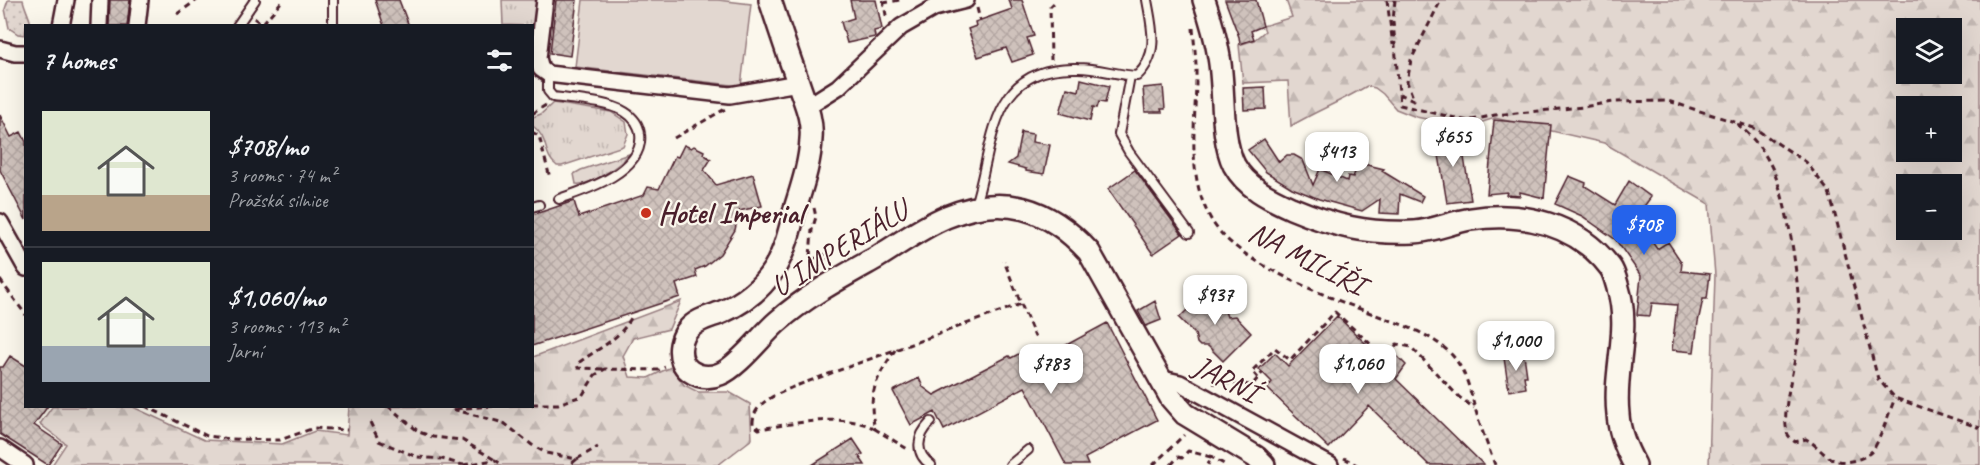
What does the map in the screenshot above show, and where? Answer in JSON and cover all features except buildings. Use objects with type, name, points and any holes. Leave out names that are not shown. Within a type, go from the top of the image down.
[{"type":"street","points":[[61,24],[66,0]]},
{"type":"street","points":[[99,24],[100,0]]},
{"type":"street","points":[[137,24],[140,0]]},
{"type":"street","points":[[545,0],[538,58],[541,69],[548,74],[730,95],[798,83]]},
{"type":"street","name":"U IMPERIÁLU","points":[[771,0],[798,83],[808,106],[812,139],[808,159],[783,252],[768,277],[749,296],[726,311],[693,325],[683,340],[680,356],[688,370],[702,377],[727,371],[778,321],[820,291],[944,218],[975,206],[1009,206],[1037,213],[1059,224],[1076,238],[1089,252],[1171,398],[1185,414],[1256,457],[1264,465]]},
{"type":"street","points":[[808,106],[838,87],[901,27],[934,8],[966,0]]},
{"type":"street","points":[[1204,0],[1219,57],[1228,146],[1233,163],[1240,174],[1256,190],[1321,220],[1360,231],[1415,232],[1472,219],[1511,216],[1555,226],[1594,248],[1612,269],[1622,300],[1624,325],[1617,413],[1622,437],[1635,465]]},
{"type":"street","points":[[0,49],[24,53]]},
{"type":"street","points":[[0,222],[24,264]]},
{"type":"street","name":"JARNÍ","points":[[1158,378],[1180,383],[1330,465]]},
{"type":"street","points":[[0,448],[25,465]]},
{"type":"lane","points":[[238,24],[255,0]]},
{"type":"lane","points":[[333,0],[333,24]]},
{"type":"lane","points":[[975,206],[995,121],[1009,96],[1029,78],[1045,72],[1078,68],[1137,76],[1145,68],[1152,53],[1153,32],[1147,0]]},
{"type":"lane","points":[[548,74],[549,91],[553,97],[615,107],[633,118],[640,134],[636,156],[625,167],[589,189],[559,199]]},
{"type":"lane","points":[[1130,76],[1119,134],[1129,152],[1189,232]]},
{"type":"lane","points":[[928,463],[921,454],[918,444],[920,435],[931,422]]},
{"type":"lane","points":[[1010,465],[1029,450]]},
{"type":"path","points":[[177,14],[197,0]]},
{"type":"path","points":[[263,23],[283,0]]},
{"type":"path","points":[[889,27],[883,1],[900,0]]},
{"type":"path","points":[[1050,59],[1050,8],[1057,0]]},
{"type":"path","points":[[1387,0],[1399,94]]},
{"type":"path","points":[[1395,0],[1393,21],[1400,105],[1468,121],[1494,114],[1583,107],[1613,102],[1668,101],[1754,128],[1806,162],[1829,192],[1878,379],[1895,398],[1980,428]]},
{"type":"path","points":[[1399,94],[1414,100],[1407,82],[1411,60],[1441,0]]},
{"type":"path","name":"NA MILÍŘI","points":[[1191,19],[1196,69],[1192,124],[1194,156],[1198,185],[1212,222],[1228,242],[1248,256],[1328,297],[1427,335],[1450,354],[1459,365],[1470,387],[1475,410],[1495,465]]},
{"type":"path","points":[[534,113],[544,107],[553,97]]},
{"type":"path","points":[[674,138],[727,108]]},
{"type":"path","points":[[1734,122],[1746,131],[1769,162],[1784,199],[1797,294],[1799,330],[1785,420],[1788,435],[1795,442],[1806,439],[1813,442],[1833,460],[1843,462],[1856,460],[1872,452],[1895,398]]},
{"type":"path","points":[[534,133],[539,136],[550,178]]},
{"type":"path","points":[[813,204],[816,217],[812,230],[810,257],[812,260],[828,253],[830,257],[818,269]]},
{"type":"path","points":[[1004,261],[1035,337]]},
{"type":"path","points":[[0,280],[24,312]]},
{"type":"path","points":[[928,463],[866,424],[843,420],[759,429],[753,424],[753,417],[757,408],[785,390],[1021,304]]},
{"type":"path","points":[[1258,378],[1252,371],[1275,348],[1290,360],[1335,312],[1386,358],[1397,344],[1411,347],[1459,397],[1475,410]]},
{"type":"path","points":[[631,318],[625,330],[577,364],[578,368],[659,370],[680,356]]},
{"type":"path","points":[[875,429],[872,417],[874,386],[896,348]]},
{"type":"path","points":[[534,404],[558,404],[582,396],[595,375],[605,369]]},
{"type":"path","points":[[150,408],[207,436],[231,439],[280,440],[314,428],[347,430]]},
{"type":"path","points":[[390,408],[419,432],[433,437],[462,440],[503,465]]},
{"type":"path","points":[[466,408],[452,409],[504,423],[546,453],[577,459]]},
{"type":"path","points":[[370,422],[379,441],[417,457],[442,459],[463,465],[495,460]]},
{"type":"path","points":[[1153,465],[1180,439]]},
{"type":"path","points":[[570,465],[598,447]]},
{"type":"path","points":[[1171,465],[1188,451],[1211,457],[1226,465]]},
{"type":"path","points":[[1208,465],[1211,457]]},
{"type":"green space","points":[[8,0],[23,0],[31,24],[24,24],[24,35],[9,28],[5,9]]},
{"type":"green space","points":[[502,0],[537,0],[534,32],[534,24],[503,24]]},
{"type":"green space","points":[[583,0],[718,0],[751,4],[741,86],[575,67]]},
{"type":"green space","points":[[1286,0],[1980,0],[1980,465],[1709,465],[1715,275],[1709,204],[1604,143],[1495,118],[1467,127],[1416,117],[1396,109],[1383,94],[1367,86],[1291,126],[1288,81],[1243,83],[1239,45],[1254,40],[1265,31],[1263,26],[1292,17]]},
{"type":"green space","points":[[553,103],[611,112],[626,122],[628,134],[623,146],[557,166],[549,157],[542,136],[534,127],[534,117],[541,114]]},
{"type":"green space","points":[[629,154],[605,174],[589,182],[576,184],[574,174],[581,170]]},
{"type":"green space","points":[[681,301],[669,329],[633,338],[623,356],[630,377],[648,378],[671,367],[684,385],[698,392],[729,392],[750,404],[752,439],[718,465],[52,465],[66,444],[40,424],[51,408],[135,408],[204,440],[282,444],[315,431],[347,435],[349,408],[534,408],[534,357]]},
{"type":"place","name":"Hotel Imperial","points":[[646,213]]}]
